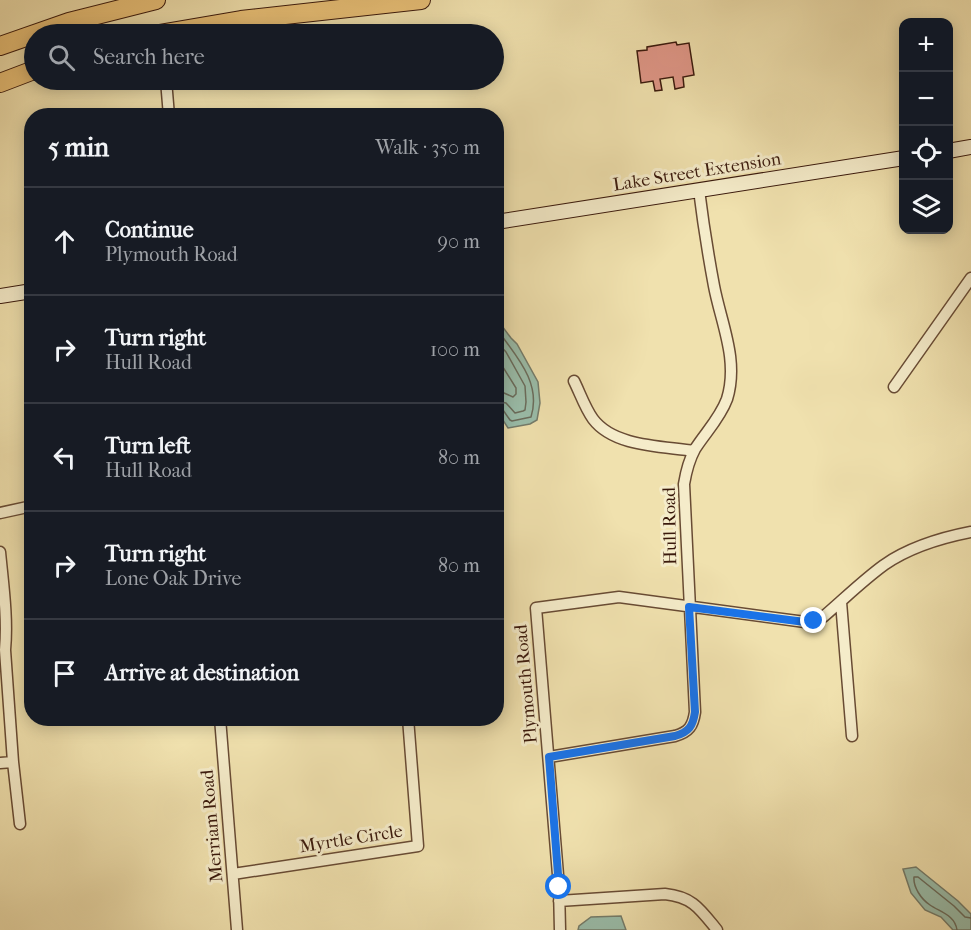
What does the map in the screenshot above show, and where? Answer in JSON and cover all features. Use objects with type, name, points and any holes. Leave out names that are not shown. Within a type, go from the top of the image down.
[{"type":"highway","points":[[45,24],[69,13],[109,0]]},
{"type":"highway","points":[[63,24],[156,0]]},
{"type":"highway","points":[[218,24],[421,0]]},
{"type":"highway","points":[[0,45],[24,34]]},
{"type":"highway","points":[[0,45],[24,37]]},
{"type":"highway","points":[[0,83],[24,74]]},
{"type":"street","points":[[167,90],[168,108]]},
{"type":"street","points":[[953,150],[971,147]]},
{"type":"street","name":"Lake Street Extension","points":[[504,221],[899,159]]},
{"type":"street","name":"Hull Road","points":[[549,757],[684,734],[694,720],[684,484],[694,451],[718,417],[727,398],[731,377],[728,335],[714,288],[699,190]]},
{"type":"street","points":[[894,387],[971,278]]},
{"type":"street","points":[[0,296],[24,292]]},
{"type":"street","points":[[574,381],[592,418],[617,438],[694,451]]},
{"type":"street","points":[[0,513],[24,508]]},
{"type":"street","points":[[689,607],[805,622],[814,621],[823,617],[884,565],[931,542],[971,532]]},
{"type":"street","points":[[0,552],[13,762],[20,824]]},
{"type":"street","name":"Plymouth Road","points":[[560,930],[559,887],[536,608],[619,597],[689,607]]},
{"type":"street","points":[[841,602],[852,736]]},
{"type":"street","name":"Merriam Road","points":[[221,726],[237,930]]},
{"type":"street","name":"Myrtle Circle","points":[[233,874],[418,846],[409,726]]},
{"type":"street","points":[[0,763],[13,762]]},
{"type":"street","points":[[559,901],[665,894],[679,896],[701,908],[717,930]]},
{"type":"water","points":[[504,329],[517,344],[538,382],[540,403],[537,420],[530,424],[508,428],[504,422]]},
{"type":"water","points":[[916,867],[971,914],[971,930],[953,930],[941,917],[925,910],[911,893],[903,869]]},
{"type":"water","points":[[621,916],[626,930],[578,930],[579,926],[591,917]]},
{"type":"building","points":[[676,42],[677,45],[689,43],[694,75],[683,77],[684,87],[675,89],[673,77],[660,79],[662,90],[655,91],[653,81],[641,83],[637,51]]},
{"type":"route","points":[[559,887],[549,757],[675,736],[684,734],[690,728],[695,712],[689,607],[805,622],[814,621]]}]
